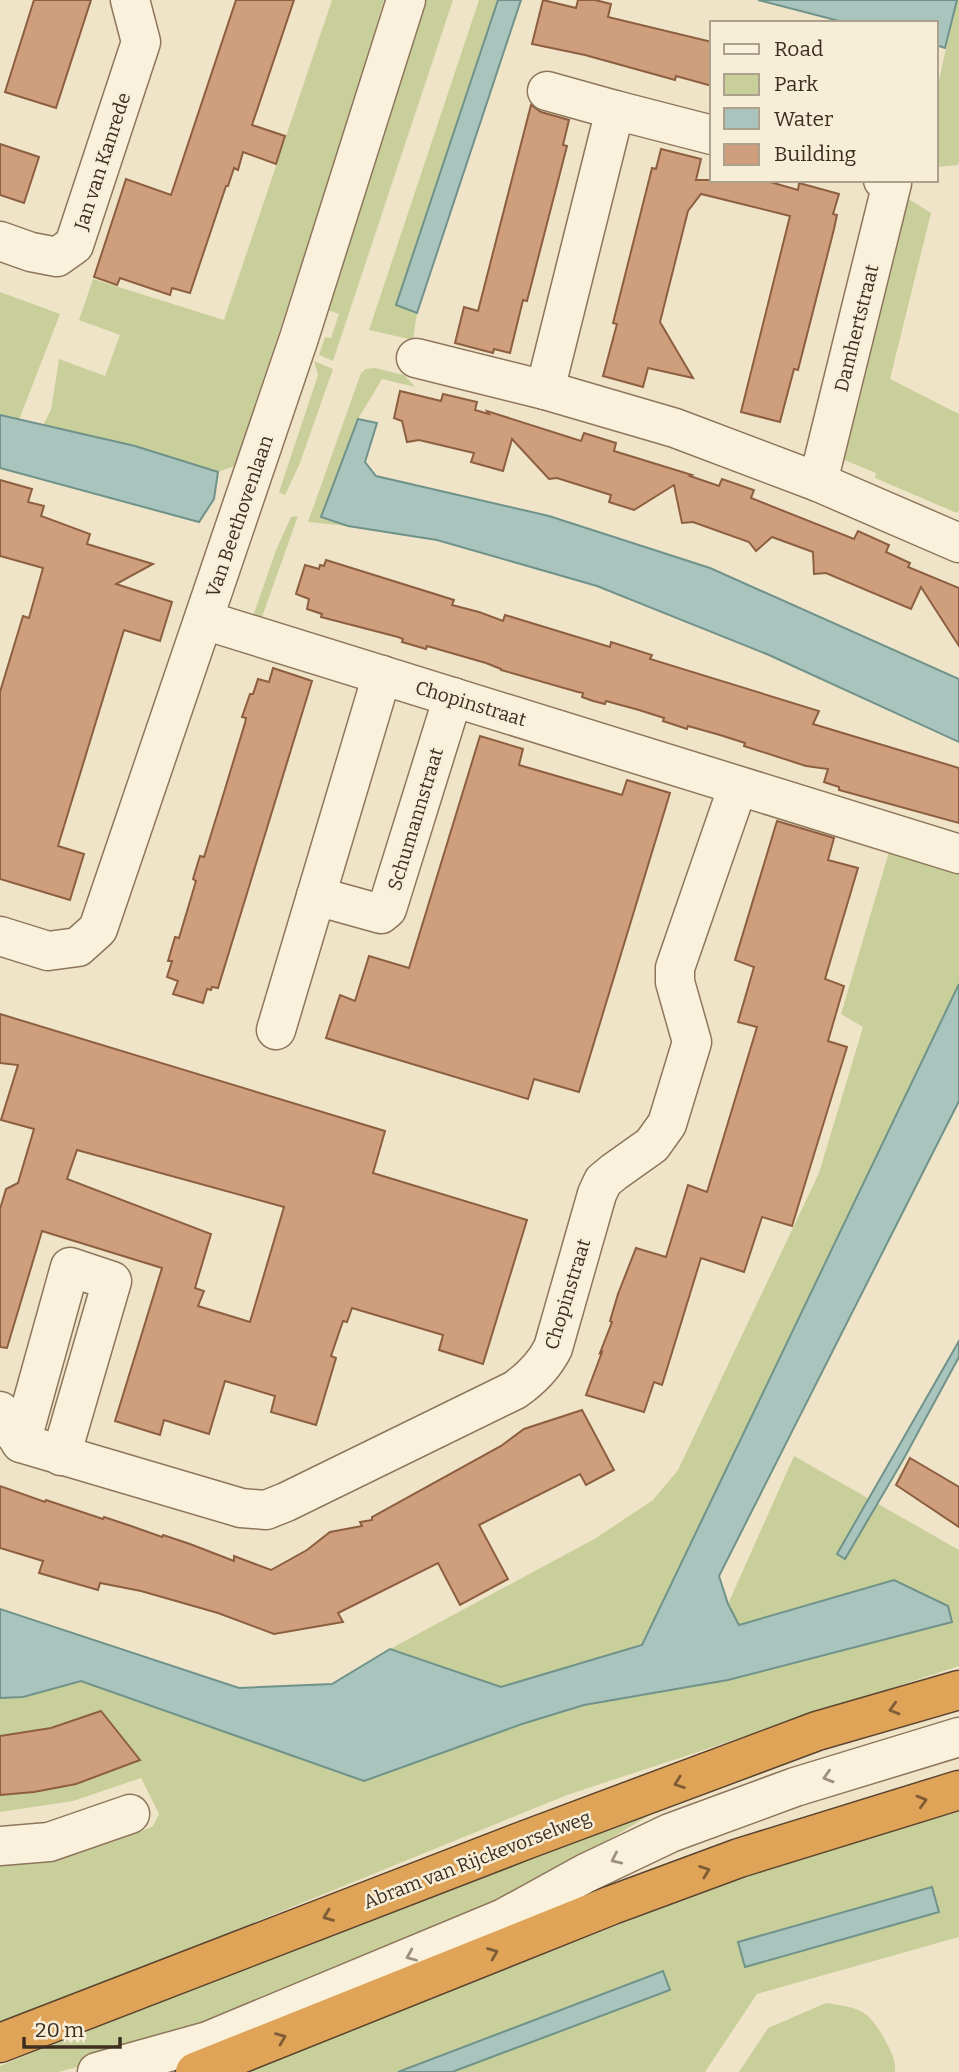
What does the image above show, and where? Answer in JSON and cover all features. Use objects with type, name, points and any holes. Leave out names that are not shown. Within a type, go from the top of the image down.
[{"type":"highway","name":"Abram van Rijckevorselweg","points":[[0,2043],[515,1844],[817,1731],[959,1690]]},
{"type":"highway","points":[[195,2072],[612,1905],[740,1858],[959,1790]]},
{"type":"street","name":"Jan van Kanrede","points":[[0,241],[31,252],[57,257],[74,245],[141,42],[130,0]]},
{"type":"street","name":"Van Beethovenlaan","points":[[0,936],[48,951],[78,947],[98,929],[299,338],[406,0]]},
{"type":"street","points":[[547,91],[710,134]]},
{"type":"street","points":[[545,390],[615,110]]},
{"type":"street","name":"Damhertstraat","points":[[818,482],[892,183],[889,182]]},
{"type":"street","points":[[416,358],[545,390],[675,428],[818,482],[959,544]]},
{"type":"street","name":"Chopinstraat","points":[[204,620],[959,854]]},
{"type":"street","points":[[276,1030],[382,675]]},
{"type":"street","name":"Schumannstraat","points":[[316,895],[381,914],[387,909],[453,697]]},
{"type":"street","name":"Chopinstraat","points":[[21,1443],[241,1508],[266,1510],[515,1390],[527,1381],[545,1362],[553,1348],[600,1187],[614,1172],[652,1145],[667,1124],[692,1042],[675,982],[676,968],[738,786]]},
{"type":"street","points":[[21,1443],[70,1267],[112,1281],[61,1455]]},
{"type":"street","points":[[0,1411],[21,1443]]},
{"type":"street","points":[[97,2072],[208,2041],[503,1918],[586,1873],[670,1833],[795,1787],[953,1736]]},
{"type":"street","points":[[0,1846],[49,1842],[130,1814]]},
{"type":"green space","points":[[332,0],[384,0],[344,135],[235,466],[218,472],[135,446],[43,425],[51,410],[59,359],[105,376],[120,335],[79,320],[93,279],[224,320]]},
{"type":"green space","points":[[425,0],[453,0],[333,361],[319,355],[325,337],[331,338],[339,314],[322,308]]},
{"type":"green space","points":[[479,0],[498,0],[396,305],[417,313],[413,340],[369,330]]},
{"type":"green space","points":[[959,0],[958,165],[938,167],[938,84]]},
{"type":"green space","points":[[907,198],[931,213],[890,379],[959,414],[957,513],[875,478],[876,473],[842,459],[853,416],[858,407]]},
{"type":"green space","points":[[0,292],[60,314],[19,420],[0,415]]},
{"type":"green space","points":[[314,361],[333,369],[300,463],[285,495],[279,492],[318,375]]},
{"type":"green space","points":[[375,368],[404,375],[415,387],[382,379],[358,419],[322,516],[348,526],[308,522],[361,373]]},
{"type":"green space","points":[[298,516],[261,620],[253,616],[276,550],[291,517]]},
{"type":"green space","points":[[959,849],[959,984],[643,1645],[501,1687],[390,1649],[596,1538],[653,1500],[678,1470],[819,1173],[863,1027],[841,1014],[889,852],[940,868]]},
{"type":"green space","points":[[794,1456],[959,1550],[959,1666],[567,1795],[0,2026],[0,1862],[59,1854],[115,1841],[153,1826],[159,1814],[141,1778],[73,1801],[0,1812],[0,1698],[23,1697],[81,1681],[364,1781],[522,1724],[584,1705],[728,1680],[824,1656],[773,1616],[738,1625],[728,1604]]},
{"type":"green space","points":[[655,1812],[500,1904],[194,2035],[59,2072],[0,2072],[0,2066],[536,1848]]},
{"type":"green space","points":[[959,1812],[959,1937],[757,1994],[705,2072],[242,2072],[769,1866]]},
{"type":"green space","points":[[826,2003],[855,2009],[868,2016],[891,2052],[895,2072],[739,2072],[768,2028]]},
{"type":"water","points":[[498,0],[521,0],[417,313],[396,305]]},
{"type":"water","points":[[758,0],[957,0],[945,48],[938,46],[938,21],[839,21]]},
{"type":"water","points":[[0,415],[135,446],[218,472],[214,499],[199,522],[0,468]]},
{"type":"water","points":[[358,419],[377,423],[365,462],[376,476],[549,516],[710,568],[959,679],[959,742],[769,655],[597,586],[437,540],[348,526],[321,517]]},
{"type":"water","points":[[959,984],[959,1101],[719,1576],[728,1604],[739,1625],[894,1580],[948,1606],[952,1622],[728,1680],[584,1705],[522,1724],[364,1781],[81,1681],[23,1697],[0,1698],[0,1609],[239,1688],[332,1684],[390,1649],[501,1687],[642,1645]]},
{"type":"water","points":[[959,1341],[959,1357],[845,1559],[837,1554]]},
{"type":"water","points":[[932,1887],[939,1912],[745,1967],[738,1942]]},
{"type":"water","points":[[663,1971],[670,1990],[452,2072],[398,2072]]},
{"type":"building","points":[[34,0],[91,0],[56,108],[5,92]]},
{"type":"building","points":[[236,0],[294,0],[252,125],[285,136],[276,164],[243,152],[238,170],[234,168],[226,186],[190,293],[172,288],[170,295],[120,278],[117,285],[94,277],[126,179],[171,195]]},
{"type":"building","points":[[543,0],[576,8],[578,0],[595,0],[611,4],[608,17],[710,42],[710,85],[676,76],[675,80],[585,55],[532,44]]},
{"type":"building","points":[[531,105],[541,112],[569,120],[563,145],[567,146],[527,301],[523,300],[510,353],[494,349],[493,353],[455,343],[464,307],[478,311]]},
{"type":"building","points":[[0,144],[39,157],[24,203],[0,195]]},
{"type":"building","points":[[661,149],[701,159],[696,180],[770,182],[798,190],[799,183],[839,194],[833,214],[837,215],[834,229],[798,370],[794,369],[780,422],[741,412],[790,216],[701,194],[688,211],[660,322],[693,378],[648,368],[643,387],[603,376],[617,324],[613,323],[652,168],[656,169]]},
{"type":"building","points":[[400,391],[441,401],[443,394],[477,402],[475,410],[489,414],[487,411],[581,441],[584,433],[616,443],[614,451],[719,486],[722,479],[754,490],[751,498],[854,539],[858,531],[889,545],[886,552],[910,563],[908,567],[959,588],[959,646],[921,587],[911,609],[826,573],[814,574],[813,552],[772,537],[756,551],[749,542],[693,522],[682,523],[674,485],[634,510],[609,502],[611,495],[557,478],[549,479],[512,439],[503,471],[471,462],[474,453],[419,440],[407,442],[402,421],[394,418]]},
{"type":"building","points":[[0,480],[32,489],[28,502],[44,506],[41,516],[90,534],[87,544],[153,564],[116,584],[172,602],[160,641],[124,630],[58,846],[84,854],[70,900],[0,879],[0,692],[23,616],[29,618],[43,568],[0,556]]},
{"type":"building","points":[[326,560],[454,600],[452,605],[503,621],[505,615],[610,647],[611,642],[652,655],[650,659],[819,711],[813,724],[959,768],[959,823],[839,790],[839,787],[824,782],[828,769],[806,766],[744,746],[745,743],[720,735],[663,721],[664,718],[639,710],[606,701],[605,704],[593,701],[582,697],[583,693],[501,670],[486,663],[427,646],[426,649],[402,642],[403,639],[398,637],[321,617],[322,614],[307,609],[309,599],[296,594],[305,565],[319,569],[320,565],[324,566]]},
{"type":"building","points":[[273,668],[312,681],[218,988],[207,989],[203,1003],[173,994],[178,981],[167,977],[172,961],[168,961],[175,937],[179,938],[196,881],[193,879],[200,856],[204,857],[222,799],[245,723],[246,718],[242,717],[250,694],[253,694],[258,679],[269,682]]},
{"type":"building","points":[[480,736],[523,749],[519,765],[622,795],[627,780],[670,793],[579,1092],[534,1079],[528,1099],[326,1038],[340,995],[355,1001],[369,956],[409,968]]},
{"type":"building","points":[[777,821],[834,838],[828,860],[858,868],[825,979],[844,986],[828,1041],[847,1047],[792,1226],[762,1217],[744,1272],[701,1258],[662,1385],[654,1382],[644,1412],[586,1395],[612,1322],[610,1321],[618,1294],[636,1248],[666,1257],[688,1185],[707,1192],[757,1027],[738,1022],[754,967],[735,960]]},
{"type":"building","points":[[0,1014],[385,1131],[373,1173],[527,1220],[483,1364],[439,1350],[443,1335],[352,1308],[347,1322],[343,1321],[331,1356],[336,1358],[316,1425],[271,1412],[275,1396],[225,1381],[209,1434],[164,1420],[160,1435],[115,1421],[162,1268],[42,1231],[7,1348],[0,1347],[0,1209],[6,1189],[18,1183],[34,1129],[1,1120],[18,1065],[0,1063]],"holes":[[[77,1150],[284,1207],[250,1322],[198,1306],[204,1291],[195,1288],[211,1234],[67,1179]]]},
{"type":"building","points":[[582,1410],[614,1470],[586,1485],[580,1474],[479,1525],[508,1579],[460,1605],[438,1563],[338,1613],[343,1622],[274,1634],[218,1613],[141,1591],[100,1583],[98,1590],[39,1573],[43,1561],[0,1548],[0,1486],[45,1502],[46,1500],[103,1519],[104,1517],[162,1537],[163,1535],[234,1561],[234,1556],[271,1570],[307,1550],[330,1532],[362,1526],[360,1522],[372,1520],[372,1517],[501,1446],[524,1429]]},
{"type":"building","points":[[910,1458],[959,1487],[959,1527],[896,1485]]},
{"type":"building","points":[[101,1711],[140,1760],[76,1784],[0,1795],[0,1736],[51,1728]]}]
